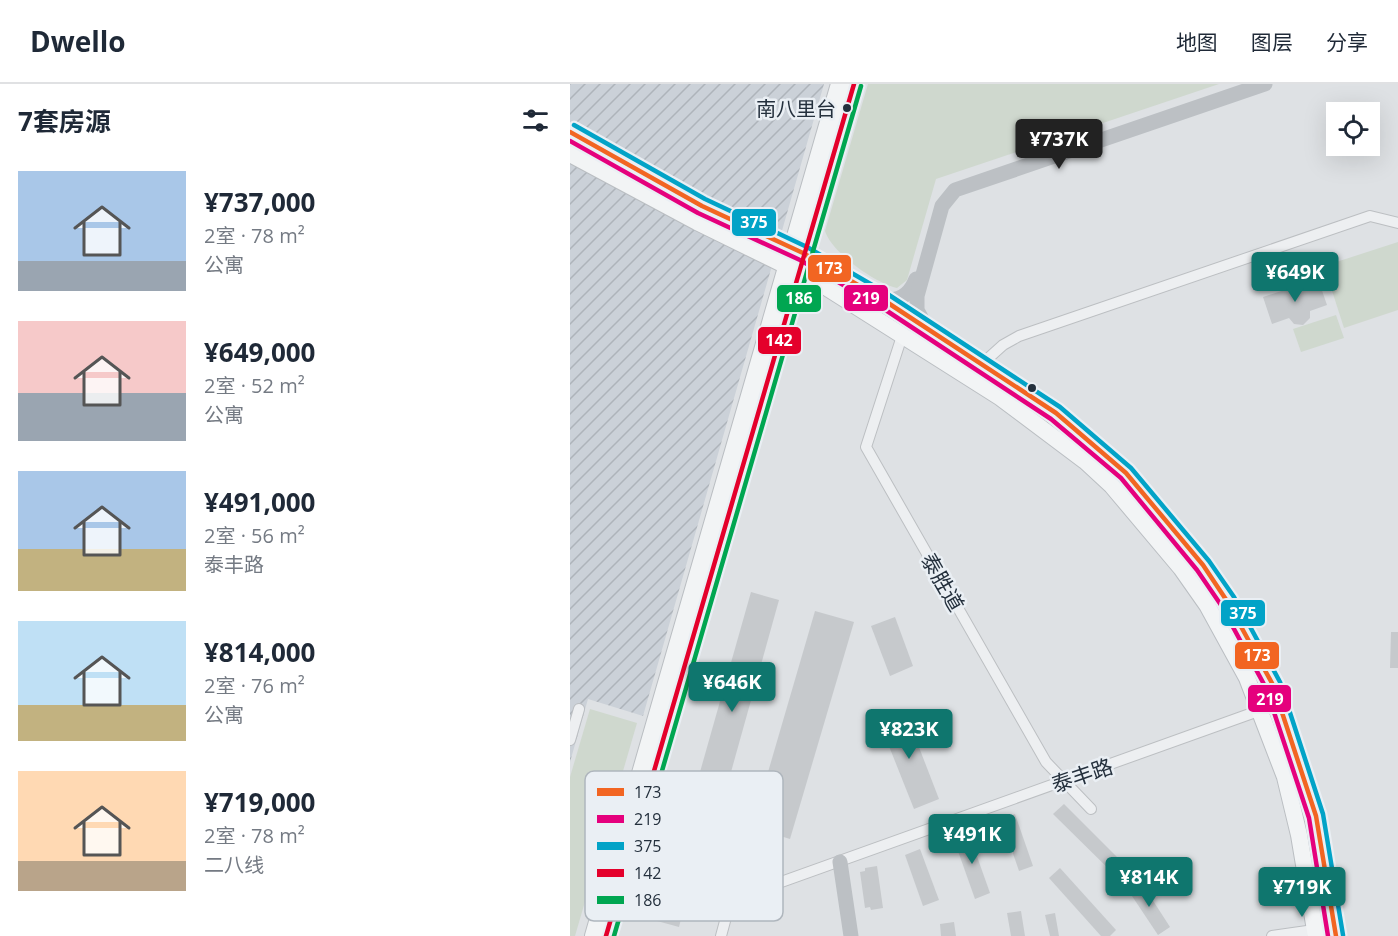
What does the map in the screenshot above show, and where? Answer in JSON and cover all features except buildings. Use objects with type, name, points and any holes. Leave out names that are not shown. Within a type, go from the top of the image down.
[{"type":"main road","points":[[652,771],[796,259],[816,181],[819,153],[839,84]]},
{"type":"main road","points":[[642,771],[796,259],[812,223],[854,84]]},
{"type":"main road","points":[[570,132],[796,259],[813,279],[1001,398],[1084,461],[1112,486],[1157,537],[1207,605],[1261,710],[1291,799],[1316,933]]},
{"type":"main road","points":[[570,154],[697,222],[796,259],[882,299]]},
{"type":"main road","points":[[812,223],[813,241],[819,254],[882,299],[983,363],[1056,413],[1112,459],[1174,527],[1227,601],[1263,666],[1299,752],[1316,816],[1336,932]]},
{"type":"main road","points":[[592,936],[597,921]]},
{"type":"main road","points":[[606,936],[610,921]]},
{"type":"street","points":[[882,299],[899,299],[913,286],[937,207],[945,192],[955,183],[1246,84]]},
{"type":"street","points":[[926,327],[916,310],[917,296],[942,206],[955,190],[1265,84]]},
{"type":"street","points":[[983,363],[1004,345],[1019,336],[1370,216],[1398,223]]},
{"type":"street","name":"泰胜道","points":[[902,336],[866,447],[1046,762],[1091,809]]},
{"type":"street","points":[[570,740],[579,709]]},
{"type":"street","name":"泰丰路","points":[[783,882],[1002,801],[1063,782],[1261,710]]},
{"type":"street","points":[[837,863],[845,936]]},
{"type":"street","points":[[837,863],[851,936]]},
{"type":"street","name":"泰丰路","points":[[722,936],[725,921]]},
{"type":"street","points":[[1272,936],[1336,932]]},
{"type":"shaded area","points":[[570,84],[824,84],[643,716],[588,699],[570,762]]},
{"type":"shaded area","points":[[868,84],[1219,84],[936,179],[907,280],[897,288],[877,280],[855,266],[829,240],[825,231]]},
{"type":"shaded area","points":[[1398,242],[1398,310],[1344,328],[1324,266]]},
{"type":"shaded area","points":[[1336,315],[1344,338],[1301,352],[1293,329]]},
{"type":"shaded area","points":[[590,709],[637,723],[623,771],[585,771],[585,902],[575,936],[570,936],[570,777]]},
{"type":"transit line","name":"142","points":[[654,771],[854,84]]},
{"type":"transit line","name":"186","points":[[662,771],[861,86]]},
{"type":"transit line","name":"375","points":[[574,125],[705,199],[807,247],[886,293],[1060,407],[1131,468],[1209,561],[1234,597],[1280,682],[1323,814],[1343,935]]},
{"type":"transit line","name":"173","points":[[570,132],[702,206],[803,253],[882,299],[1056,413],[1126,473],[1203,565],[1227,601],[1273,685],[1316,816],[1336,936]]},
{"type":"transit line","name":"219","points":[[570,141],[698,213],[800,260],[878,305],[1051,419],[1121,478],[1197,570],[1221,605],[1266,688],[1309,818],[1328,936]]},
{"type":"transit line","name":"142","points":[[606,936],[610,921]]},
{"type":"transit line","name":"186","points":[[614,936],[618,921]]},
{"type":"place","name":"南八里台","points":[[847,108]]}]
